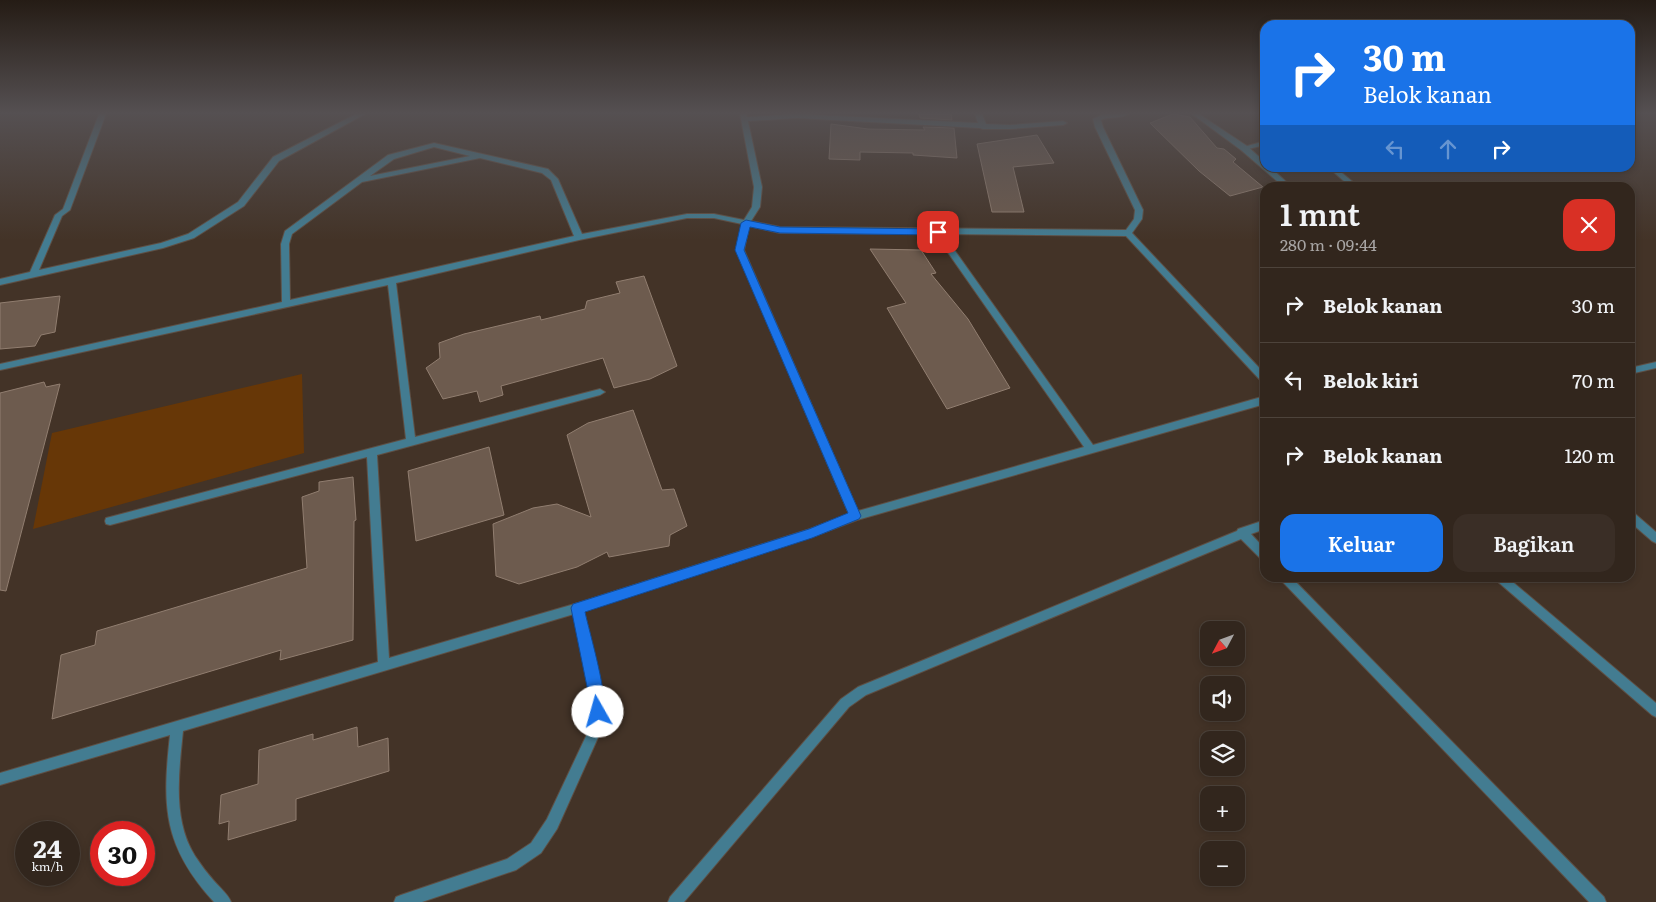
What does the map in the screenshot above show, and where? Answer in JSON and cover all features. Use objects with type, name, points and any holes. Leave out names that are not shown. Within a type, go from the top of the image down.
[{"type":"street","points":[[33,275],[59,215],[66,210],[86,156]]},
{"type":"street","points":[[0,282],[154,248],[192,236],[241,204],[276,160],[283,156]]},
{"type":"street","points":[[286,304],[285,244],[288,233],[394,156]]},
{"type":"street","points":[[483,156],[545,171],[554,179],[579,237]]},
{"type":"street","points":[[358,181],[483,156]]},
{"type":"street","points":[[752,156],[758,187],[756,207],[746,223],[740,250],[855,516]]},
{"type":"street","points":[[1114,156],[1139,210],[1138,219],[1128,233]]},
{"type":"street","points":[[1272,172],[1283,182]]},
{"type":"street","points":[[1337,172],[1350,182]]},
{"type":"street","points":[[0,367],[392,281],[579,237],[687,216],[714,216],[780,230],[1128,233],[1260,375]]},
{"type":"street","points":[[938,232],[1091,450]]},
{"type":"street","points":[[392,281],[411,442]]},
{"type":"street","points":[[1635,370],[1656,365]]},
{"type":"street","points":[[110,521],[600,392]]},
{"type":"street","points":[[0,779],[578,608],[812,533],[855,516],[1260,401]]},
{"type":"street","points":[[372,452],[384,666]]},
{"type":"street","points":[[1635,520],[1656,538]]},
{"type":"street","points":[[675,902],[845,704],[862,690],[1260,526]]},
{"type":"street","points":[[1242,532],[1260,551]]},
{"type":"street","points":[[1290,582],[1599,902]]},
{"type":"street","points":[[1506,582],[1656,711]]},
{"type":"street","points":[[400,902],[511,865],[536,848],[552,824],[594,733],[598,712],[596,690],[578,608]]},
{"type":"street","points":[[177,728],[172,798],[178,828],[187,856],[224,902]]},
{"type":"shaded area","points":[[302,374],[304,453],[33,529],[52,433]]},
{"type":"building","points":[[829,156],[860,156],[860,160],[829,159]]},
{"type":"building","points":[[929,156],[957,156],[957,158]]},
{"type":"building","points":[[980,156],[1050,156],[1054,163],[1013,167],[1024,212],[992,212]]},
{"type":"building","points":[[1184,156],[1233,156],[1236,159],[1233,162],[1260,184],[1260,188],[1230,196]]},
{"type":"building","points":[[870,249],[921,250],[936,273],[931,274],[968,319],[1010,388],[947,409],[887,308],[906,303]]},
{"type":"building","points":[[644,276],[677,366],[650,379],[614,388],[603,358],[501,386],[503,395],[480,402],[477,391],[443,399],[426,368],[440,358],[439,343],[464,334],[540,316],[541,320],[585,309],[587,301],[620,293],[616,282]]},
{"type":"building","points":[[60,296],[55,332],[41,335],[35,346],[0,349],[0,303]]},
{"type":"building","points":[[44,382],[46,387],[60,384],[6,591],[0,590],[0,393]]},
{"type":"building","points":[[633,410],[662,490],[674,489],[687,526],[670,535],[669,546],[609,557],[607,552],[577,567],[519,584],[496,576],[493,524],[533,508],[557,504],[591,517],[567,435],[588,423]]},
{"type":"building","points":[[489,447],[504,515],[416,541],[408,471]]},
{"type":"building","points":[[353,477],[356,520],[354,521],[353,640],[280,660],[281,650],[52,719],[61,655],[95,645],[97,631],[307,568],[302,497],[319,491],[319,482]]},
{"type":"building","points":[[357,727],[358,747],[388,738],[389,771],[296,799],[296,820],[228,840],[229,821],[219,824],[221,795],[258,784],[259,750],[313,734],[313,740]]},
{"type":"route","points":[[598,712],[596,690],[578,608],[812,533],[855,516],[740,250],[741,237],[746,223],[780,230],[938,232]]}]
